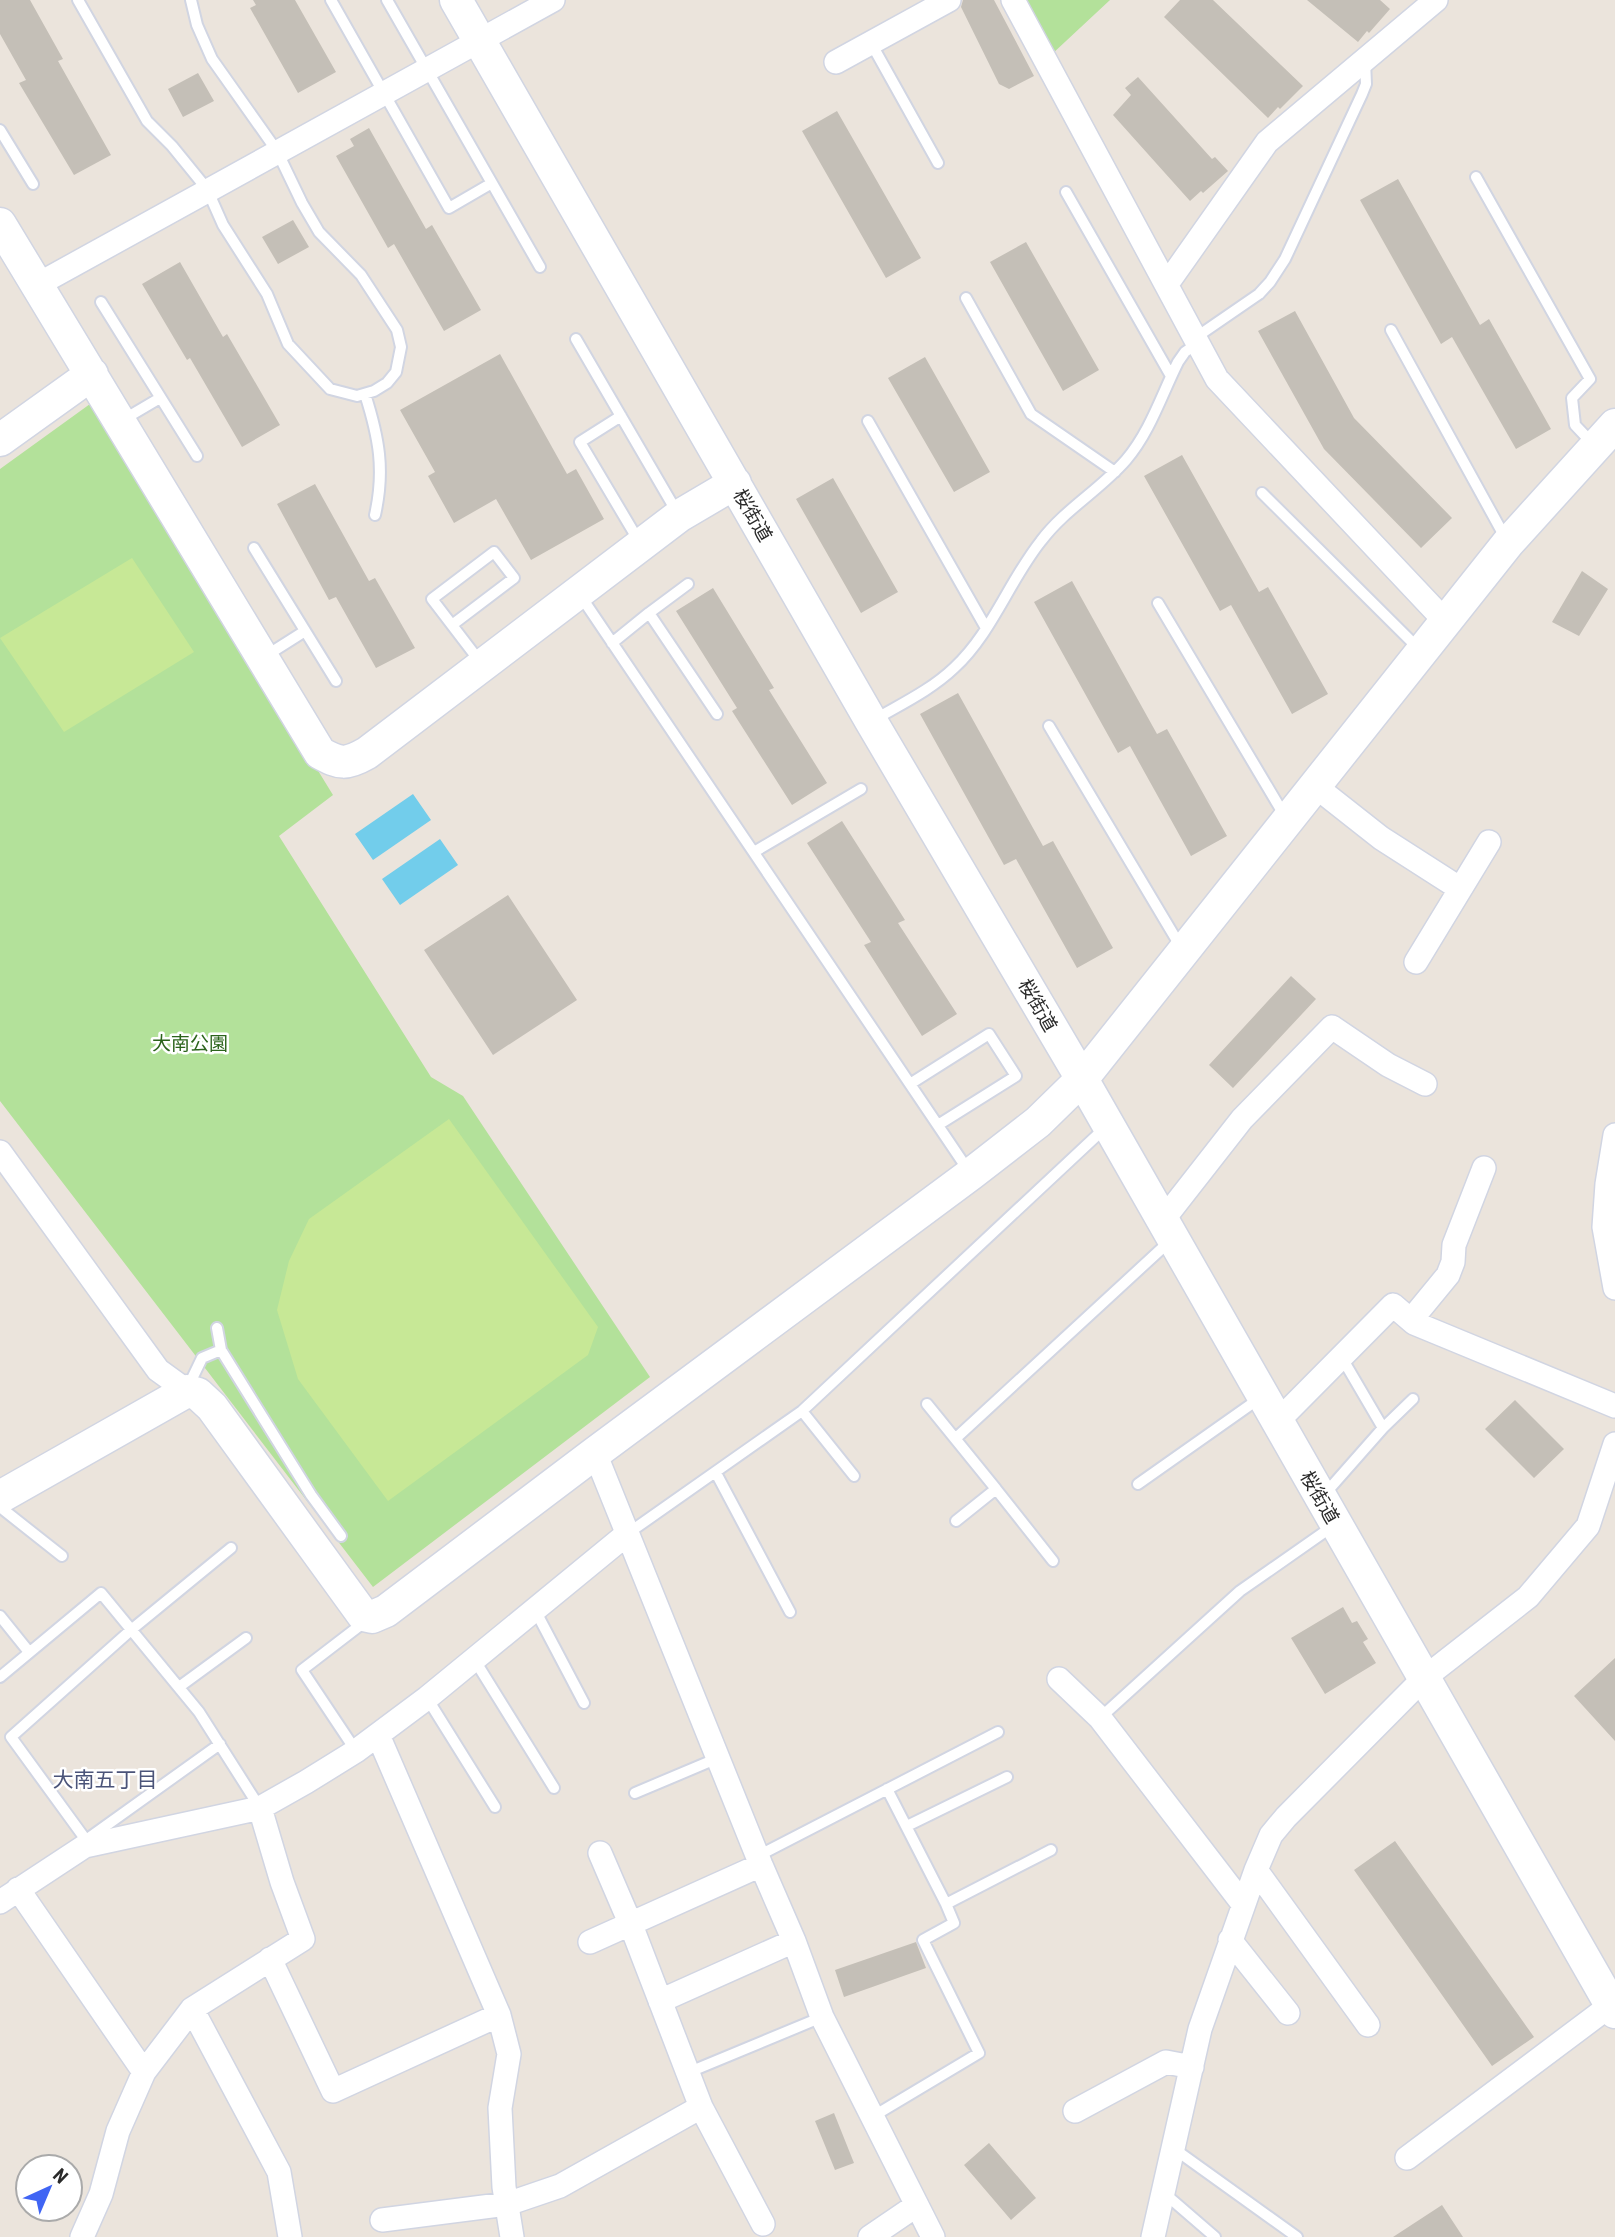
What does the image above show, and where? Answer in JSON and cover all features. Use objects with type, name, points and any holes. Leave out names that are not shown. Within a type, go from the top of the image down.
[{"type":"street","name":"桜街道","points":[[456,0],[871,721],[1082,1079],[1423,1679],[1614,2007]]},
{"type":"street","points":[[37,285],[553,0]]},
{"type":"street","points":[[836,62],[949,0]]},
{"type":"street","points":[[1013,0],[1217,379],[1446,621]]},
{"type":"street","points":[[1167,285],[1267,142],[1436,0]]},
{"type":"street","points":[[0,224],[320,753],[336,761],[351,762],[367,753],[679,516],[735,483]]},
{"type":"street","points":[[0,440],[92,374]]},
{"type":"street","points":[[0,1152],[158,1370],[187,1391],[198,1394],[212,1407],[363,1615],[378,1615],[394,1606],[594,1453],[1038,1122],[1082,1079],[1508,543],[1605,436]]},
{"type":"street","points":[[1315,786],[1381,838],[1459,888]]},
{"type":"street","points":[[1416,962],[1489,842]]},
{"type":"street","points":[[1168,1229],[1242,1119],[1332,1027],[1388,1065],[1425,1084]]},
{"type":"street","points":[[1615,1135],[1607,1184],[1604,1227],[1615,1288]]},
{"type":"street","points":[[1411,1320],[1448,1275],[1453,1262],[1454,1245],[1484,1168]]},
{"type":"street","points":[[1270,1409],[1342,1358],[1393,1305],[1411,1320],[1615,1406]]},
{"type":"street","points":[[0,1497],[187,1391]]},
{"type":"street","points":[[1153,2237],[1200,2029],[1243,1904],[1271,1835],[1423,1679],[1528,1597],[1588,1526],[1615,1444]]},
{"type":"street","points":[[594,1453],[794,1941],[822,2017],[933,2237]]},
{"type":"street","points":[[144,2072],[9,1896],[85,1843],[260,1808],[378,1735],[627,1534]]},
{"type":"street","points":[[1059,1679],[1101,1718],[1243,1904]]},
{"type":"street","points":[[378,1735],[499,2015],[509,2054],[500,2108],[504,2187],[512,2237]]},
{"type":"street","points":[[82,2237],[101,2194],[118,2131],[144,2072],[192,2008],[303,1939],[282,1882],[260,1808]]},
{"type":"street","points":[[600,1853],[701,2106],[763,2224]]},
{"type":"street","points":[[590,1942],[631,1925],[759,1861]]},
{"type":"street","points":[[1256,1870],[1368,2025]]},
{"type":"street","points":[[1230,1940],[1287,2013]]},
{"type":"street","points":[[660,2001],[794,1941]]},
{"type":"street","points":[[270,1959],[333,2091],[499,2015]]},
{"type":"street","points":[[1407,2158],[1614,2007]]},
{"type":"street","points":[[192,2008],[279,2172],[289,2237]]},
{"type":"street","points":[[1075,2111],[1166,2062],[1192,2067]]},
{"type":"street","points":[[383,2220],[508,2204],[560,2186],[701,2106]]},
{"type":"street","points":[[870,2237],[917,2205]]},
{"type":"lane","points":[[78,0],[147,121],[172,146],[207,190],[223,225],[267,294],[288,344],[330,389],[358,396],[365,394],[387,383],[396,372],[401,347],[397,330],[361,275],[319,232],[277,151],[212,58],[197,25],[191,0]]},
{"type":"lane","points":[[331,0],[449,208],[492,183]]},
{"type":"lane","points":[[387,0],[540,267]]},
{"type":"lane","points":[[871,43],[938,163]]},
{"type":"lane","points":[[871,721],[941,680],[968,654],[1041,541],[1066,513],[1127,459],[1147,428],[1185,352],[1196,340],[1259,294],[1285,259],[1362,94],[1366,84],[1365,61]]},
{"type":"lane","points":[[0,131],[33,184]]},
{"type":"lane","points":[[1476,177],[1590,379],[1572,398],[1575,425],[1605,436]]},
{"type":"lane","points":[[1066,192],[1171,376]]},
{"type":"lane","points":[[966,298],[1031,414],[1115,472]]},
{"type":"lane","points":[[101,302],[197,456]]},
{"type":"lane","points":[[1391,330],[1508,543]]},
{"type":"lane","points":[[576,339],[679,516]]},
{"type":"lane","points":[[365,394],[382,462],[381,489],[375,516]]},
{"type":"lane","points":[[120,422],[160,398]]},
{"type":"lane","points":[[621,416],[580,442],[642,545]]},
{"type":"lane","points":[[867,421],[986,628]]},
{"type":"lane","points":[[1262,493],[1422,651]]},
{"type":"lane","points":[[254,548],[336,681]]},
{"type":"lane","points":[[452,625],[514,578],[494,552],[432,599],[482,665]]},
{"type":"lane","points":[[612,643],[688,584]]},
{"type":"lane","points":[[578,593],[971,1174]]},
{"type":"lane","points":[[1158,603],[1287,820]]},
{"type":"lane","points":[[649,613],[717,714]]},
{"type":"lane","points":[[262,658],[305,631]]},
{"type":"lane","points":[[1049,726],[1183,951]]},
{"type":"lane","points":[[754,852],[860,789]]},
{"type":"lane","points":[[910,1084],[989,1034],[1016,1076],[938,1125]]},
{"type":"lane","points":[[627,1534],[802,1411],[1108,1125]]},
{"type":"lane","points":[[956,1438],[1168,1229]]},
{"type":"lane","points":[[217,1328],[221,1349],[311,1494],[341,1536]]},
{"type":"lane","points":[[187,1391],[202,1358],[221,1349]]},
{"type":"lane","points":[[1342,1358],[1383,1428]]},
{"type":"lane","points":[[1101,1718],[1328,1511],[1383,1428],[1413,1399]]},
{"type":"lane","points":[[928,1404],[1053,1561]]},
{"type":"lane","points":[[1138,1484],[1270,1409]]},
{"type":"lane","points":[[802,1411],[854,1476]]},
{"type":"lane","points":[[716,1473],[790,1612]]},
{"type":"lane","points":[[956,1521],[996,1489]]},
{"type":"lane","points":[[0,1507],[62,1556]]},
{"type":"lane","points":[[220,1744],[85,1843],[11,1737],[131,1630],[231,1548]]},
{"type":"lane","points":[[0,1676],[101,1592],[179,1687],[220,1744],[260,1808]]},
{"type":"lane","points":[[535,1609],[584,1703]]},
{"type":"lane","points":[[356,1751],[302,1670],[358,1627],[363,1615]]},
{"type":"lane","points":[[0,1616],[29,1652]]},
{"type":"lane","points":[[179,1687],[246,1638]]},
{"type":"lane","points":[[474,1659],[554,1788]]},
{"type":"lane","points":[[427,1698],[495,1807]]},
{"type":"lane","points":[[759,1861],[887,1789],[998,1732]]},
{"type":"lane","points":[[635,1793],[718,1758]]},
{"type":"lane","points":[[907,1826],[1007,1777]]},
{"type":"lane","points":[[872,2117],[979,2053],[923,1940],[954,1923],[887,1789]]},
{"type":"lane","points":[[946,1904],[1051,1850]]},
{"type":"lane","points":[[687,2073],[822,2017]]},
{"type":"lane","points":[[1173,2148],[1297,2237]]},
{"type":"lane","points":[[1163,2192],[1215,2237]]},
{"type":"green space","points":[[1024,0],[1110,0],[1051,55]]},
{"type":"green space","name":"大南公園","points":[[90,404],[333,795],[279,836],[431,1077],[463,1096],[650,1377],[373,1587],[0,1101],[0,469]]},
{"type":"green space","points":[[132,558],[194,652],[64,732],[0,638]]},
{"type":"green space","points":[[449,1119],[598,1327],[588,1355],[388,1501],[298,1379],[277,1310],[289,1261],[309,1219]]},
{"type":"water","points":[[413,794],[431,820],[373,860],[355,834]]},
{"type":"water","points":[[440,839],[458,865],[400,905],[382,879]]},
{"type":"building","points":[[0,0],[30,0],[63,59],[58,61],[111,155],[74,175],[19,83],[26,80],[0,34]]},
{"type":"building","points":[[253,0],[295,0],[336,72],[298,93],[250,8],[256,5]]},
{"type":"building","points":[[963,0],[994,0],[1034,76],[1009,89],[999,84],[961,7]]},
{"type":"building","points":[[1180,0],[1213,0],[1303,86],[1268,118],[1164,17]]},
{"type":"building","points":[[1307,0],[1380,0],[1390,9],[1358,42]]},
{"type":"building","points":[[198,73],[214,101],[183,117],[168,89]]},
{"type":"building","points":[[1138,77],[1212,159],[1215,157],[1228,171],[1190,201],[1113,115],[1131,95],[1125,88]]},
{"type":"building","points":[[837,111],[921,258],[886,278],[802,131]]},
{"type":"building","points":[[369,128],[426,229],[432,225],[481,310],[444,331],[394,244],[388,248],[336,156],[354,146],[350,139]]},
{"type":"building","points":[[1398,179],[1480,325],[1489,319],[1551,429],[1516,449],[1452,337],[1441,344],[1360,200]]},
{"type":"building","points":[[293,220],[309,247],[278,264],[262,237]]},
{"type":"building","points":[[1026,242],[1099,370],[1063,391],[990,262]]},
{"type":"building","points":[[180,262],[223,337],[227,334],[280,425],[242,447],[190,358],[187,360],[142,284]]},
{"type":"building","points":[[1295,311],[1354,418],[1452,518],[1421,548],[1324,449],[1258,331]]},
{"type":"building","points":[[500,354],[567,474],[576,469],[604,519],[531,560],[496,499],[454,523],[428,476],[435,472],[400,410]]},
{"type":"building","points":[[925,357],[990,472],[954,492],[888,378]]},
{"type":"building","points":[[1182,455],[1259,592],[1268,587],[1328,694],[1292,714],[1231,605],[1220,611],[1144,476]]},
{"type":"building","points":[[833,478],[898,592],[861,613],[796,499]]},
{"type":"building","points":[[315,484],[369,581],[375,578],[415,648],[376,668],[336,597],[329,600],[277,504]]},
{"type":"building","points":[[1582,571],[1608,589],[1579,636],[1552,622]]},
{"type":"building","points":[[1072,581],[1157,734],[1167,729],[1227,836],[1191,856],[1130,746],[1118,753],[1034,602]]},
{"type":"building","points":[[713,588],[774,688],[769,690],[827,783],[792,805],[732,711],[737,708],[676,611]]},
{"type":"building","points":[[958,693],[1043,846],[1053,841],[1113,948],[1077,968],[1016,859],[1004,865],[920,714]]},
{"type":"building","points":[[842,821],[905,920],[898,923],[957,1014],[922,1036],[864,945],[871,942],[807,843]]},
{"type":"building","points":[[508,895],[577,1000],[493,1055],[424,950]]},
{"type":"building","points":[[1291,976],[1316,999],[1233,1088],[1209,1065]]},
{"type":"building","points":[[1515,1400],[1564,1449],[1534,1478],[1485,1429]]},
{"type":"building","points":[[1343,1607],[1352,1623],[1357,1621],[1368,1639],[1363,1642],[1376,1663],[1325,1694],[1291,1638]]},
{"type":"building","points":[[1615,1658],[1615,1741],[1574,1696]]},
{"type":"building","points":[[1395,1841],[1534,2037],[1492,2066],[1354,1870]]},
{"type":"building","points":[[916,1942],[926,1968],[844,1997],[835,1970]]},
{"type":"building","points":[[834,2113],[854,2163],[835,2170],[815,2121]]},
{"type":"building","points":[[989,2143],[1036,2198],[1011,2220],[964,2165]]},
{"type":"building","points":[[1442,2205],[1463,2237],[1393,2237]]},
{"type":"district","name":"大南五丁目","points":[[105,1780]]}]
